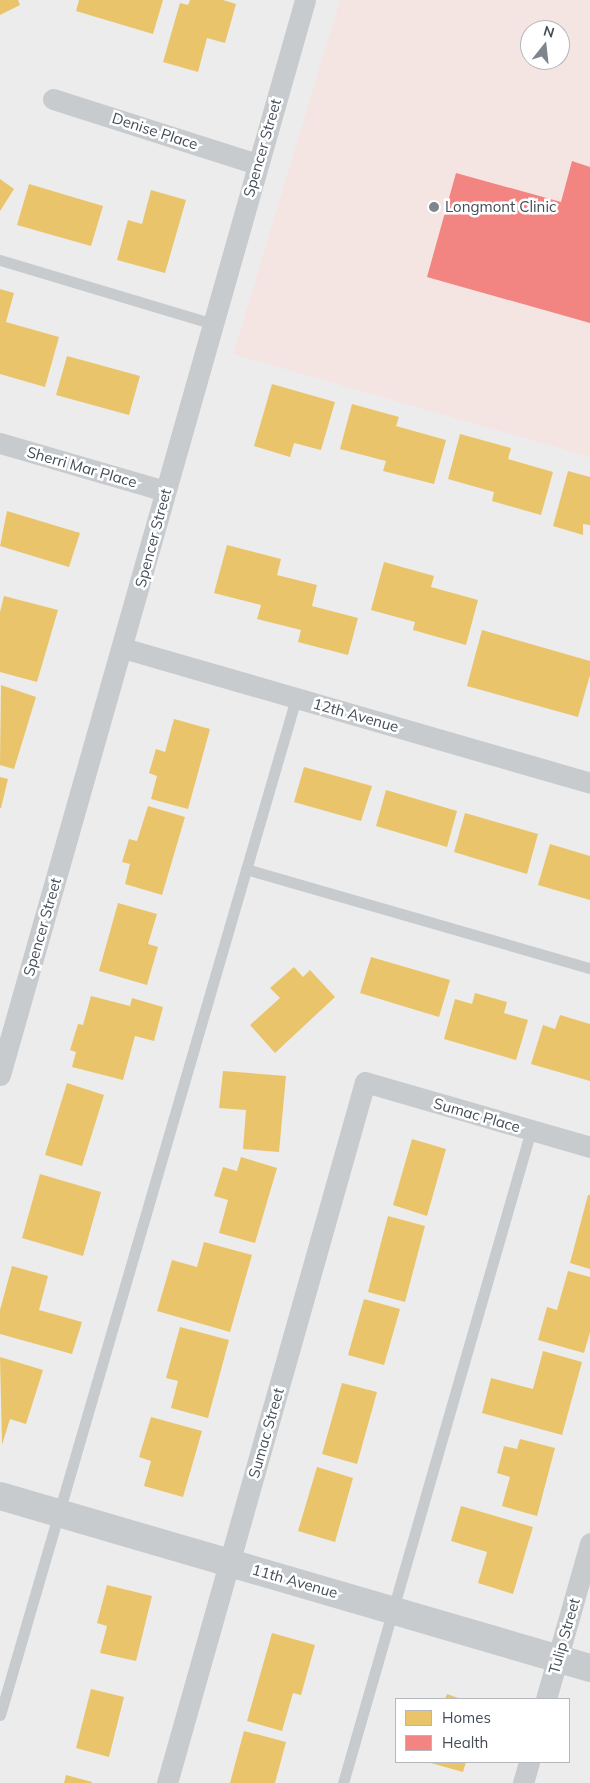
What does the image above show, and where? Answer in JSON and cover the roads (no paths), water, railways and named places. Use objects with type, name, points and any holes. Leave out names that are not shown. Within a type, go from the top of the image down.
[{"type":"street","name":"Spencer Street","points":[[0,1075],[123,648],[257,164],[305,0]]},
{"type":"street","name":"Denise Place","points":[[53,99],[257,164]]},
{"type":"street","name":"Sherri Mar Place","points":[[0,443],[165,492]]},
{"type":"street","name":"12th Avenue","points":[[123,648],[590,783]]},
{"type":"street","name":"Sumac Place","points":[[365,1082],[590,1147]]},
{"type":"street","name":"Sumac Street","points":[[166,1783],[365,1082]]},
{"type":"street","name":"11th Avenue","points":[[0,1496],[590,1668]]},
{"type":"street","name":"Tulip Street","points":[[546,1698],[590,1543]]},
{"type":"street","points":[[523,1783],[529,1763]]},
{"type":"lane","points":[[0,260],[213,324]]},
{"type":"lane","points":[[0,1715],[296,698]]},
{"type":"lane","points":[[246,869],[590,968]]},
{"type":"lane","points":[[343,1783],[391,1610],[531,1130]]},
{"type":"place","name":"Longmont Clinic","points":[[434,207]]}]
